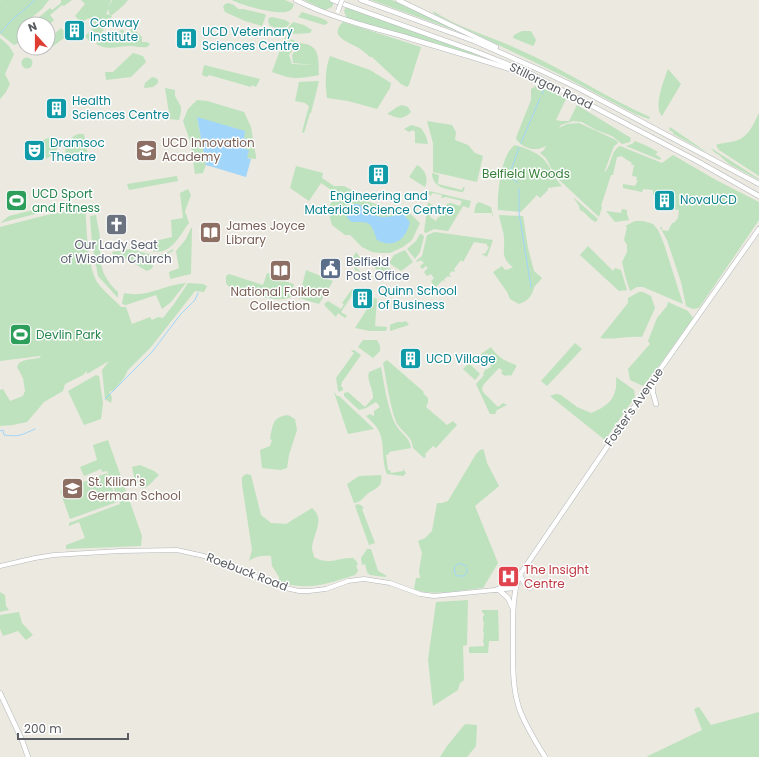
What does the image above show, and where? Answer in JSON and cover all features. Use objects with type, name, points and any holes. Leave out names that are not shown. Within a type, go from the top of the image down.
[{"type":"main road","points":[[296,0],[359,25],[475,57],[549,83]]},
{"type":"main road","name":"Stillorgan Road","points":[[332,0],[477,52],[549,83],[759,196]]},
{"type":"main road","name":"Stillorgan Road","points":[[361,0],[474,41],[540,70],[580,89],[759,184]]},
{"type":"main road","points":[[398,0],[540,70]]},
{"type":"main road","name":"Foster's Avenue","points":[[545,757],[520,712],[516,695],[514,676],[513,611],[515,588],[520,575],[652,381],[759,229]]},
{"type":"main road","points":[[652,381],[652,393],[656,404]]},
{"type":"main road","points":[[513,611],[510,601],[498,590],[509,584],[520,575],[524,583],[530,588]]},
{"type":"main road","points":[[0,693],[28,757]]},
{"type":"street","points":[[336,17],[342,0]]},
{"type":"street","name":"Roebuck Road","points":[[0,566],[61,554],[132,550],[177,550],[199,554],[281,587],[299,591],[326,589],[348,581],[364,579],[390,583],[420,594],[434,596],[515,588]]},
{"type":"green space","points":[[49,0],[34,16],[16,16],[16,44],[14,45],[0,34],[0,1]]},
{"type":"green space","points":[[61,0],[72,0],[64,6],[62,5],[50,15],[51,16],[40,16],[50,8],[52,10],[61,3]]},
{"type":"green space","points":[[81,0],[111,0],[108,8],[112,0],[128,0],[112,15],[110,15],[112,16],[102,32],[90,42],[85,36],[96,25],[89,18],[81,22],[75,16],[85,4]]},
{"type":"green space","points":[[232,0],[285,0],[294,4],[290,11],[277,12],[243,5]]},
{"type":"green space","points":[[304,0],[328,0],[334,2],[332,7],[325,10]]},
{"type":"green space","points":[[371,0],[392,0],[473,37]]},
{"type":"green space","points":[[228,3],[234,5],[238,9],[266,15],[262,26],[245,21],[225,12],[223,7]]},
{"type":"green space","points":[[346,6],[484,58],[347,19],[344,11]]},
{"type":"green space","points":[[433,11],[455,23],[538,59],[650,117],[649,119],[635,114],[563,76],[434,14]]},
{"type":"green space","points":[[302,12],[321,18],[328,23],[324,25],[298,17]]},
{"type":"green space","points":[[272,17],[285,20],[290,23],[284,30],[270,26],[268,21],[269,18]]},
{"type":"green space","points":[[293,22],[304,25],[312,30],[310,33],[293,34],[286,30]]},
{"type":"green space","points":[[343,22],[421,47],[409,85],[407,87],[401,84],[372,57],[341,38],[338,31]]},
{"type":"green space","points":[[61,28],[68,35],[56,44],[56,33]]},
{"type":"green space","points":[[133,28],[142,37],[142,42],[147,42],[150,44],[147,47],[131,46],[109,48],[96,44],[101,38],[103,39],[106,36],[112,39],[122,29],[128,36],[132,33],[130,30]]},
{"type":"green space","points":[[522,31],[531,31],[536,40],[533,46],[513,38],[514,35]]},
{"type":"green space","points":[[285,37],[298,42],[289,55],[292,64],[314,65],[293,63],[292,55],[300,43],[312,46],[317,53],[319,75],[296,78],[272,72]]},
{"type":"green space","points":[[0,38],[9,46],[14,54],[5,74],[10,84],[0,99]]},
{"type":"green space","points":[[133,53],[143,56],[146,62],[131,77],[106,80],[105,72],[113,72]]},
{"type":"green space","points":[[330,56],[370,70],[391,83],[390,88],[377,109],[348,101],[327,98],[326,77]]},
{"type":"green space","points":[[27,57],[31,59],[33,63],[31,67],[27,69],[23,67],[21,63],[23,59]]},
{"type":"green space","points":[[204,65],[260,79],[256,87],[252,85],[251,87],[209,75],[207,77],[202,75]]},
{"type":"green space","points":[[668,69],[681,84],[662,116],[660,112],[659,100]]},
{"type":"green space","points":[[152,77],[158,80],[158,83],[153,87],[144,88],[145,83]]},
{"type":"green space","points":[[319,81],[304,133],[302,132],[309,106],[305,103],[295,101],[299,82]]},
{"type":"green space","points":[[536,86],[551,91],[566,99],[556,120],[569,121],[577,105],[631,138],[630,142],[622,144],[612,136],[596,130],[582,122],[573,121],[561,125],[559,128],[567,124],[579,123],[616,140],[618,143],[614,146],[604,173],[607,170],[614,151],[620,146],[662,163],[673,155],[716,180],[759,202],[759,220],[699,308],[693,309],[686,306],[681,282],[667,240],[660,227],[662,227],[662,230],[668,231],[672,223],[674,223],[678,218],[679,210],[673,209],[675,199],[653,195],[653,190],[643,189],[642,192],[623,188],[623,184],[635,186],[638,180],[636,180],[637,177],[632,176],[634,165],[631,165],[632,163],[621,156],[617,157],[613,175],[611,175],[599,217],[555,176],[546,158],[540,153],[546,146],[534,149],[522,145],[516,139],[531,100],[531,89]]},
{"type":"green space","points":[[165,88],[175,90],[175,96],[181,107],[179,120],[170,119]]},
{"type":"green space","points":[[197,100],[207,101],[244,112],[251,127],[256,159],[247,158],[244,138],[197,117],[206,165],[203,173],[195,174],[190,141],[183,121],[188,109]]},
{"type":"green space","points":[[402,105],[408,107],[411,112],[405,117],[400,118],[387,114],[397,107]]},
{"type":"green space","points":[[759,113],[759,176],[719,150],[716,145],[742,138],[749,132]]},
{"type":"green space","points":[[427,121],[452,125],[456,132],[455,140],[468,145],[475,153],[483,156],[477,182],[433,172],[433,143]]},
{"type":"green space","points":[[411,125],[421,128],[426,136],[428,144],[415,143],[415,132],[413,130],[409,132],[404,129]]},
{"type":"green space","points":[[670,127],[708,153],[673,134],[673,132],[669,130]]},
{"type":"green space","points":[[78,134],[84,134],[88,156],[68,160],[65,152],[68,142]]},
{"type":"green space","points":[[51,137],[58,140],[59,145],[54,154],[46,159],[43,140]]},
{"type":"green space","points":[[635,141],[658,152],[655,154],[661,158],[660,160],[626,146]]},
{"type":"green space","name":"Belfield Woods","points":[[515,145],[532,151],[540,156],[562,186],[548,188],[548,190],[540,198],[537,195],[521,212],[498,210],[499,185],[503,165],[510,149]]},
{"type":"green space","points":[[711,148],[759,179],[759,180],[729,164]]},
{"type":"green space","points":[[417,165],[426,174],[427,181],[425,187],[409,177]]},
{"type":"green space","points":[[296,166],[323,173],[322,178],[334,186],[344,186],[361,195],[363,200],[385,207],[396,207],[406,210],[420,223],[412,240],[403,247],[390,253],[372,252],[362,247],[350,235],[345,235],[332,225],[329,214],[325,212],[337,194],[321,183],[309,201],[290,188]]},
{"type":"green space","points":[[432,173],[439,175],[438,184],[462,190],[463,187],[465,188],[463,192],[447,189],[438,185],[433,178]]},
{"type":"green space","points":[[177,176],[178,181],[129,190],[127,184]]},
{"type":"green space","points":[[188,189],[191,195],[185,211],[189,223],[171,246],[163,251],[153,252],[155,241],[172,237],[171,220],[183,218],[180,193]]},
{"type":"green space","points":[[429,191],[471,201],[469,208],[463,206],[448,231],[434,229],[426,233],[424,232],[428,202],[434,206],[430,217],[436,221],[447,204],[451,203],[460,206],[462,201],[446,197],[441,198],[442,195],[432,193],[431,196],[428,193]]},
{"type":"green space","points":[[573,197],[598,219],[596,222],[580,210]]},
{"type":"green space","points":[[479,202],[491,207],[493,216],[492,213],[474,213],[476,204]]},
{"type":"green space","name":"Devlin Park","points":[[85,208],[89,256],[94,275],[97,282],[105,292],[121,307],[126,307],[132,324],[150,317],[152,320],[158,317],[163,318],[188,283],[203,284],[207,286],[204,292],[195,291],[151,347],[128,370],[124,378],[114,390],[109,392],[112,397],[111,403],[105,399],[102,370],[109,361],[87,374],[87,371],[83,375],[65,384],[63,391],[44,402],[27,422],[0,426],[0,390],[3,389],[10,401],[23,396],[25,391],[23,378],[17,367],[22,361],[41,357],[0,361],[0,227],[47,215]]},
{"type":"green space","points":[[37,209],[39,213],[0,223],[9,216]]},
{"type":"green space","points":[[622,209],[627,210],[629,220],[615,222],[606,211],[621,213]]},
{"type":"green space","points":[[96,215],[100,237],[102,267],[107,279],[118,292],[118,298],[98,276],[92,244],[90,216]]},
{"type":"green space","name":"Belfield Woods","points":[[499,215],[523,216],[528,248],[534,271],[542,278],[529,298],[525,302],[519,304],[510,299],[493,272],[502,266],[505,270],[513,267],[506,260],[504,254],[504,236]]},
{"type":"green space","points":[[635,221],[643,221],[653,224],[658,230],[664,244],[683,304],[643,287],[637,287],[630,291],[622,262],[627,252],[627,245],[624,240],[627,227],[625,226]]},
{"type":"green space","points":[[191,228],[191,274],[170,279],[169,272],[179,268],[176,251],[186,239]]},
{"type":"green space","points":[[435,232],[493,240],[487,257],[482,254],[485,254],[489,247],[487,244],[474,242],[463,262],[461,260],[454,269],[455,271],[452,271],[449,274],[451,276],[444,279],[446,282],[443,280],[435,288],[431,281],[434,278],[431,274],[427,276],[424,272],[428,268],[426,266],[422,269],[420,266],[424,263],[421,260],[416,261],[422,256],[427,235]]},
{"type":"green space","points":[[420,234],[424,237],[420,252],[415,259],[407,249],[416,241]]},
{"type":"green space","points":[[588,246],[613,271],[615,268],[621,270],[627,290],[619,291],[580,255]]},
{"type":"green space","points":[[131,249],[152,255],[162,254],[173,249],[173,251],[154,261],[152,263],[153,267],[147,271],[119,255],[117,257],[113,255],[112,252]]},
{"type":"green space","points":[[405,250],[413,262],[401,271],[389,263],[394,255]]},
{"type":"green space","points":[[356,252],[368,265],[366,268],[358,264],[357,269],[360,271],[359,272],[355,270],[352,259]]},
{"type":"green space","points":[[373,259],[389,267],[395,275],[394,279],[389,279],[382,272],[372,267],[373,265],[370,263]]},
{"type":"green space","points":[[306,270],[333,281],[319,304],[299,298]]},
{"type":"green space","points":[[267,273],[280,276],[284,281],[294,284],[291,297],[284,299],[268,298],[228,286],[226,283],[226,276],[229,274],[263,285]]},
{"type":"green space","points":[[186,283],[171,302],[162,309],[156,295],[126,305],[122,304],[124,293],[148,293],[177,284]]},
{"type":"green space","points":[[352,289],[355,291],[341,312],[347,316],[345,318],[338,313],[336,317],[324,304],[328,301],[341,309],[344,304],[342,303]]},
{"type":"green space","points":[[639,292],[643,292],[651,296],[655,308],[642,337],[610,339],[600,338],[628,303],[628,298]]},
{"type":"green space","points":[[374,298],[377,299],[375,326],[387,327],[386,331],[370,331],[355,328]]},
{"type":"green space","points":[[668,302],[688,311],[693,318],[643,386],[630,380],[628,369],[650,344],[648,341],[657,318],[667,306]]},
{"type":"green space","points":[[406,321],[409,325],[390,331],[390,325],[397,322]]},
{"type":"green space","points":[[363,340],[377,340],[380,346],[380,351],[373,358],[358,347]]},
{"type":"green space","points":[[575,343],[582,349],[547,386],[541,381]]},
{"type":"green space","points":[[491,347],[502,358],[516,365],[511,376],[505,376],[501,373],[503,371],[499,368],[482,388],[483,392],[498,407],[503,403],[507,405],[497,410],[495,414],[490,414],[476,384],[484,375],[485,370],[491,367],[490,363],[480,361],[481,354]]},
{"type":"green space","points":[[354,350],[361,355],[342,382],[341,386],[343,390],[339,392],[336,378],[354,353],[351,351]]},
{"type":"green space","points":[[387,360],[424,392],[423,393],[428,398],[426,407],[447,425],[453,421],[457,425],[436,448],[433,446],[425,454],[426,456],[424,458],[413,448],[411,441],[395,420],[383,363]]},
{"type":"green space","points":[[469,363],[480,374],[475,380],[463,369]]},
{"type":"green space","points":[[381,367],[393,419],[398,428],[409,441],[411,448],[389,452],[389,454],[386,455],[388,470],[390,470],[391,473],[403,471],[403,469],[406,473],[403,476],[387,474],[384,463],[381,436],[376,427],[366,416],[370,414],[374,416],[374,411],[380,407],[376,402],[359,410],[344,396],[344,393],[348,392],[365,407],[373,398],[368,379],[369,372]]},
{"type":"green space","points":[[96,375],[99,376],[103,403],[101,419],[84,425],[68,391]]},
{"type":"green space","points":[[616,377],[634,390],[635,397],[605,440],[550,396],[556,394],[561,395],[577,407],[591,413],[603,407],[611,400],[614,395]]},
{"type":"green space","points":[[334,392],[337,396],[339,396],[374,429],[348,434]]},
{"type":"green space","points":[[288,415],[295,419],[297,430],[289,455],[287,468],[281,470],[262,468],[260,450],[270,446],[274,422],[283,416]]},
{"type":"green space","points":[[108,440],[142,536],[141,546],[66,549],[66,545],[85,538],[79,522],[69,526],[69,523],[120,504],[107,471],[102,472],[101,469],[84,476],[80,467],[97,460],[93,445]]},
{"type":"green space","points":[[483,449],[487,463],[499,486],[475,506],[498,563],[483,588],[439,593],[414,589],[416,578],[420,578],[419,571],[422,553],[418,541],[425,538],[432,531],[437,503],[448,501],[476,454]]},
{"type":"green space","points":[[140,465],[154,471],[159,475],[144,488],[141,488],[135,481],[132,467]]},
{"type":"green space","points":[[107,473],[117,502],[70,519],[60,491]]},
{"type":"green space","points":[[246,474],[251,475],[261,515],[271,523],[286,524],[312,508],[318,517],[318,527],[312,548],[314,557],[324,561],[353,558],[358,565],[356,565],[358,571],[355,575],[326,584],[309,586],[290,585],[279,582],[279,577],[272,566],[271,556],[260,556],[249,561],[252,550],[242,484],[242,477]]},
{"type":"green space","points":[[381,475],[381,482],[379,486],[361,500],[354,503],[347,484],[359,476]]},
{"type":"green space","points":[[357,504],[364,508],[362,509],[375,543],[369,545],[355,506]]},
{"type":"green space","points":[[367,549],[371,549],[378,571],[387,576],[370,575],[367,572],[365,564],[362,565],[361,558]]},
{"type":"green space","points":[[0,592],[5,595],[6,606],[9,610],[0,612]]},
{"type":"green space","points":[[468,600],[467,645],[463,646],[464,680],[460,683],[458,690],[433,706],[428,660],[436,602]]},
{"type":"green space","points":[[482,610],[498,610],[499,641],[489,641],[488,653],[469,653],[469,647],[484,646],[484,613],[482,613]]},
{"type":"green space","points":[[19,612],[22,623],[33,635],[26,640],[18,631],[3,636],[0,629],[0,615]]},
{"type":"green space","points":[[699,707],[711,725],[759,712],[759,757],[646,757],[702,730],[694,709]]},
{"type":"green space","points":[[465,724],[477,725],[476,746],[467,757],[440,757],[447,746]]},
{"type":"water","points":[[197,117],[245,131],[244,138],[248,140],[245,149],[249,150],[247,158],[251,159],[246,177],[206,165]]},
{"type":"water","points":[[355,204],[362,206],[374,215],[380,217],[403,214],[410,222],[406,233],[402,238],[394,243],[383,243],[377,240],[373,229],[369,224],[363,222],[352,222],[347,218],[348,210]]},
{"type":"waterway","points":[[0,33],[12,20],[35,0]]},
{"type":"waterway","points":[[542,94],[544,90]]},
{"type":"waterway","points":[[521,143],[540,98]]},
{"type":"waterway","points":[[518,183],[509,176],[519,148]]},
{"type":"waterway","points":[[519,189],[519,213],[531,287]]},
{"type":"waterway","points":[[105,399],[152,352],[180,315],[195,300],[198,293]]},
{"type":"waterway","points":[[0,431],[3,430],[4,435],[17,436],[35,429]]},
{"type":"waterway","points":[[466,566],[458,564],[454,568],[455,574],[457,576],[464,576],[467,572],[467,568]]},
{"type":"place","name":"Conway Institute","points":[[75,30]]},
{"type":"place","name":"UCD Veterinary Sciences Centre","points":[[187,39]]},
{"type":"place","name":"Health Sciences Centre","points":[[56,108]]},
{"type":"place","name":"Dramsoc Theatre","points":[[35,150]]},
{"type":"place","name":"UCD Innovation Academy","points":[[146,150]]},
{"type":"place","name":"Engineering and Materials Science Centre","points":[[379,175]]},
{"type":"place","name":"NovaUCD","points":[[665,200]]},
{"type":"place","name":"UCD Sport and Fitness","points":[[16,201]]},
{"type":"place","name":"Our Lady Seat of Wisdom Church","points":[[116,224]]},
{"type":"place","name":"James Joyce Library","points":[[211,233]]},
{"type":"place","name":"Belfield Post Office","points":[[330,269]]},
{"type":"place","name":"National Folklore Collection","points":[[280,271]]},
{"type":"place","name":"Quinn School of Business","points":[[362,298]]},
{"type":"place","name":"Devlin Park","points":[[20,335]]},
{"type":"place","name":"UCD Village","points":[[411,359]]},
{"type":"place","name":"St. Kilian's German School","points":[[73,489]]},
{"type":"place","name":"The Insight Centre","points":[[509,577]]}]
